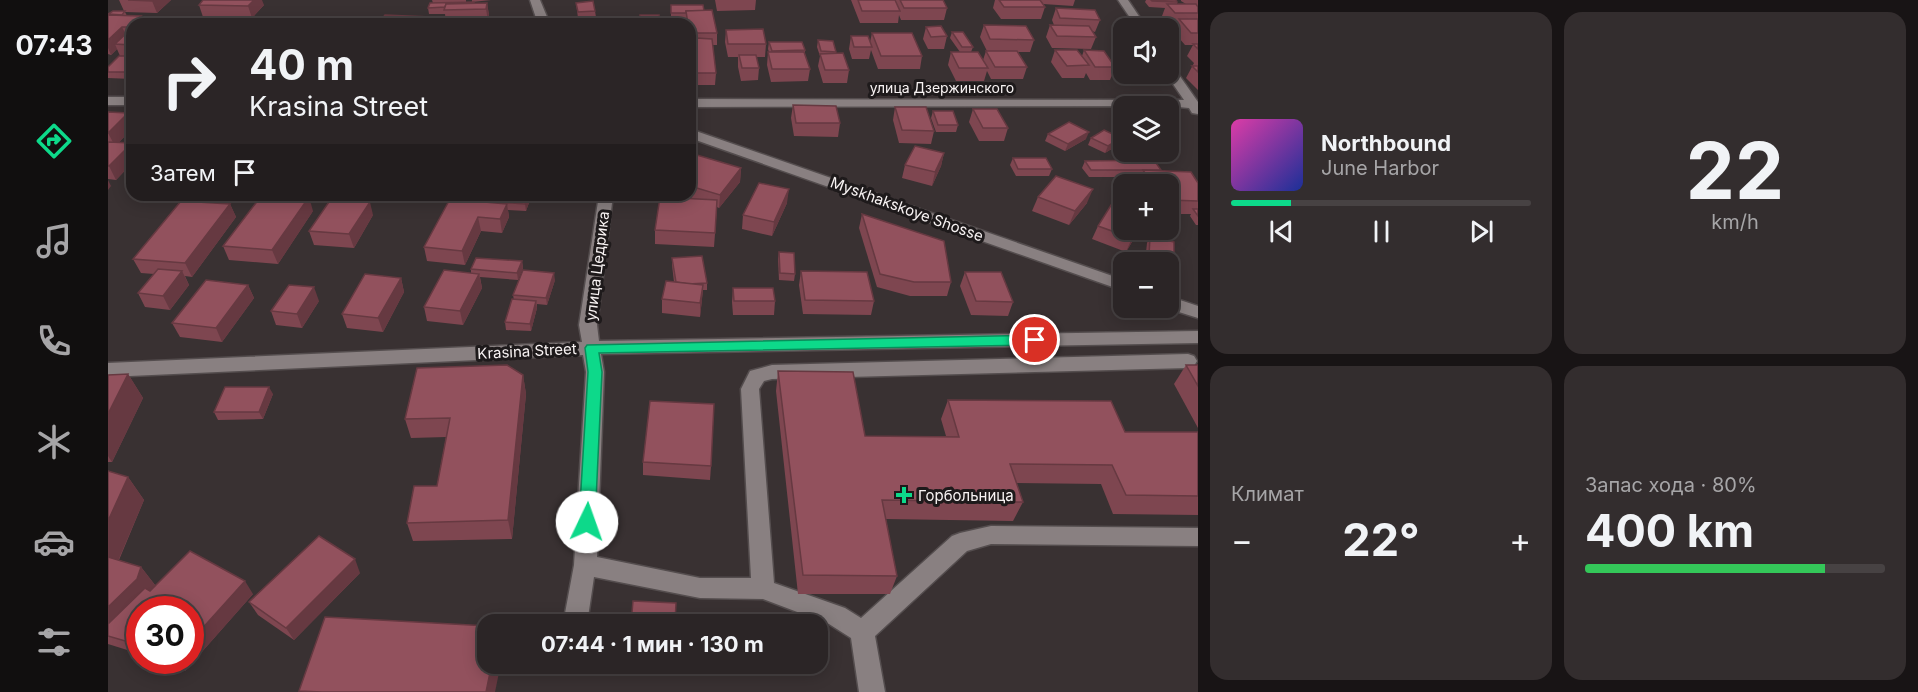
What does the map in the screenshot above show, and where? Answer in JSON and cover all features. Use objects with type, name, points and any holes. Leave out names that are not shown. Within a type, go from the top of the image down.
[{"type":"street","points":[[535,0],[542,18]]},
{"type":"street","points":[[1123,0],[1135,18]]},
{"type":"street","points":[[1179,83],[1196,107]]},
{"type":"street","points":[[108,101],[126,101]]},
{"type":"street","name":"улица Дзержинского","points":[[696,103],[1196,107]]},
{"type":"street","name":"Myskhakskoye Shosse","points":[[696,135],[1113,282]]},
{"type":"street","name":"улица Цедрика","points":[[577,614],[585,565],[595,372],[588,325],[605,201]]},
{"type":"street","points":[[1179,306],[1198,312]]},
{"type":"street","name":"Krasina Street","points":[[108,370],[592,348],[1198,337]]},
{"type":"street","points":[[763,589],[750,389],[757,376],[772,372],[1188,361]]},
{"type":"street","points":[[862,632],[960,543],[991,535],[1198,537]]},
{"type":"street","points":[[585,565],[700,588],[763,589],[837,616],[862,632],[872,692]]},
{"type":"building","points":[[203,0],[254,0],[248,6],[199,5]]},
{"type":"building","points":[[858,0],[895,0],[900,11],[862,11]]},
{"type":"building","points":[[900,0],[943,0],[947,8],[904,8]]},
{"type":"building","points":[[999,0],[1040,0],[1045,7],[1004,7]]},
{"type":"building","points":[[1176,0],[1177,2],[1152,1]]},
{"type":"building","points":[[593,1],[595,11],[578,12],[576,3]]},
{"type":"building","points":[[474,2],[446,4],[445,7],[428,8],[430,3]]},
{"type":"building","points":[[487,3],[486,9],[444,10],[446,4]]},
{"type":"building","points":[[1167,4],[1196,4],[1198,13],[1175,13]]},
{"type":"building","points":[[671,5],[703,5],[704,11],[671,13]]},
{"type":"building","points":[[1056,8],[1095,10],[1100,20],[1060,18]]},
{"type":"building","points":[[712,10],[717,33],[696,33],[696,18],[687,18],[686,11]]},
{"type":"building","points":[[113,11],[125,11],[122,15],[108,14]]},
{"type":"building","points":[[108,15],[141,16],[126,18],[126,27],[122,27],[108,40]]},
{"type":"building","points":[[385,15],[430,17],[429,18],[383,18]]},
{"type":"building","points":[[640,15],[659,15],[659,18],[640,18]]},
{"type":"building","points":[[1179,19],[1198,19],[1198,33],[1191,33]]},
{"type":"building","points":[[984,25],[1026,26],[1034,40],[990,39]]},
{"type":"building","points":[[1050,25],[1089,26],[1096,37],[1057,36]]},
{"type":"building","points":[[941,26],[947,36],[931,37],[926,27]]},
{"type":"building","points":[[763,29],[766,44],[728,44],[726,30]]},
{"type":"building","points":[[952,32],[963,32],[973,47],[962,47]]},
{"type":"building","points":[[872,33],[912,33],[922,56],[881,56]]},
{"type":"building","points":[[126,34],[126,45],[115,44]]},
{"type":"building","points":[[851,36],[868,36],[872,47],[854,47]]},
{"type":"building","points":[[696,38],[712,39],[716,73],[696,73]]},
{"type":"building","points":[[818,40],[833,41],[836,52],[821,51]]},
{"type":"building","points":[[769,42],[802,42],[805,50],[772,51]]},
{"type":"building","points":[[1055,50],[1077,50],[1089,65],[1067,66]]},
{"type":"building","points":[[1084,50],[1104,51],[1113,64],[1113,67],[1095,67]]},
{"type":"building","points":[[986,51],[1017,51],[1027,67],[995,67]]},
{"type":"building","points":[[768,52],[804,52],[810,69],[772,69]]},
{"type":"building","points":[[951,52],[978,52],[988,68],[959,68]]},
{"type":"building","points":[[843,53],[849,70],[825,70],[820,54]]},
{"type":"building","points":[[739,55],[756,55],[759,68],[742,68]]},
{"type":"building","points":[[119,56],[126,56],[126,72],[108,72],[108,67]]},
{"type":"building","points":[[793,105],[836,106],[840,123],[796,123]]},
{"type":"building","points":[[895,107],[926,107],[934,131],[902,130]]},
{"type":"building","points":[[973,109],[997,109],[1008,128],[983,128]]},
{"type":"building","points":[[933,111],[953,111],[958,125],[938,125]]},
{"type":"building","points":[[108,112],[126,113],[126,115],[108,133]]},
{"type":"building","points":[[1069,122],[1089,132],[1068,144],[1048,134]]},
{"type":"building","points":[[1104,130],[1113,134],[1113,143],[1108,146],[1091,138]]},
{"type":"building","points":[[108,142],[126,143],[126,149],[108,166]]},
{"type":"building","points":[[915,146],[944,153],[935,172],[905,165]]},
{"type":"building","points":[[696,155],[741,168],[720,195],[696,188]]},
{"type":"building","points":[[1013,158],[1046,158],[1052,169],[1018,169]]},
{"type":"building","points":[[1085,161],[1155,162],[1161,170],[1091,170]]},
{"type":"building","points":[[1143,170],[1191,172],[1198,183],[1198,201],[1179,200],[1179,174],[1146,174]]},
{"type":"building","points":[[1056,176],[1093,189],[1075,211],[1038,197]]},
{"type":"building","points":[[759,183],[789,189],[774,222],[743,215]]},
{"type":"building","points":[[717,200],[715,233],[655,230],[659,201]]},
{"type":"building","points":[[181,201],[230,204],[185,263],[133,259]]},
{"type":"building","points":[[257,201],[306,201],[272,250],[223,246]]},
{"type":"building","points":[[330,201],[370,202],[349,234],[309,231]]},
{"type":"building","points":[[449,201],[507,204],[500,219],[478,217],[462,251],[424,247]]},
{"type":"building","points":[[496,201],[526,201],[525,204]]},
{"type":"building","points":[[1113,202],[1113,231],[1098,226]]},
{"type":"building","points":[[862,214],[944,241],[951,282],[914,282],[880,274]]},
{"type":"building","points":[[1150,240],[1174,242],[1174,252],[1149,252]]},
{"type":"building","points":[[779,252],[794,253],[795,274],[780,273]]},
{"type":"building","points":[[702,256],[707,283],[676,282],[672,258]]},
{"type":"building","points":[[476,258],[522,261],[517,273],[471,269]]},
{"type":"building","points":[[158,269],[182,271],[163,296],[138,293]]},
{"type":"building","points":[[444,270],[479,274],[460,311],[424,307]]},
{"type":"building","points":[[523,270],[554,273],[546,298],[513,295]]},
{"type":"building","points":[[801,271],[867,272],[874,301],[805,300]]},
{"type":"building","points":[[965,272],[1001,272],[1013,302],[976,301]]},
{"type":"building","points":[[365,274],[401,278],[378,318],[342,314]]},
{"type":"building","points":[[206,280],[248,285],[216,328],[172,323]]},
{"type":"building","points":[[666,281],[703,285],[700,303],[662,299]]},
{"type":"building","points":[[289,285],[314,287],[297,314],[271,311]]},
{"type":"building","points":[[733,288],[773,288],[775,301],[734,301]]},
{"type":"building","points":[[512,299],[536,301],[530,324],[505,322]]},
{"type":"building","points":[[507,365],[523,375],[508,520],[407,523],[414,486],[437,486],[450,418],[405,419],[417,368]]},
{"type":"building","points":[[1186,365],[1198,365],[1198,386]]},
{"type":"building","points":[[778,371],[853,372],[865,436],[959,437],[948,400],[1111,401],[1125,432],[1198,432],[1198,496],[1126,495],[1112,465],[1010,464],[1023,502],[882,500],[897,576],[803,575]]},
{"type":"building","points":[[128,374],[108,414],[108,375]]},
{"type":"building","points":[[225,387],[269,387],[259,412],[214,412]]},
{"type":"building","points":[[650,401],[714,404],[711,466],[643,462]]},
{"type":"building","points":[[108,471],[128,477],[108,521]]},
{"type":"building","points":[[319,536],[355,559],[286,628],[249,602]]},
{"type":"building","points":[[190,551],[245,581],[204,626],[204,596],[137,596],[145,588],[150,591]]},
{"type":"building","points":[[108,557],[141,567],[137,579],[108,607]]},
{"type":"building","points":[[633,601],[676,603],[675,614],[632,614]]},
{"type":"building","points":[[126,606],[126,641],[108,636],[108,624]]},
{"type":"building","points":[[325,617],[477,625],[477,674],[490,674],[486,692],[299,691]]},
{"type":"place","name":"Горбольница","points":[[904,495]]},
{"type":"route","points":[[587,522],[595,372],[592,348],[1035,340]]}]
